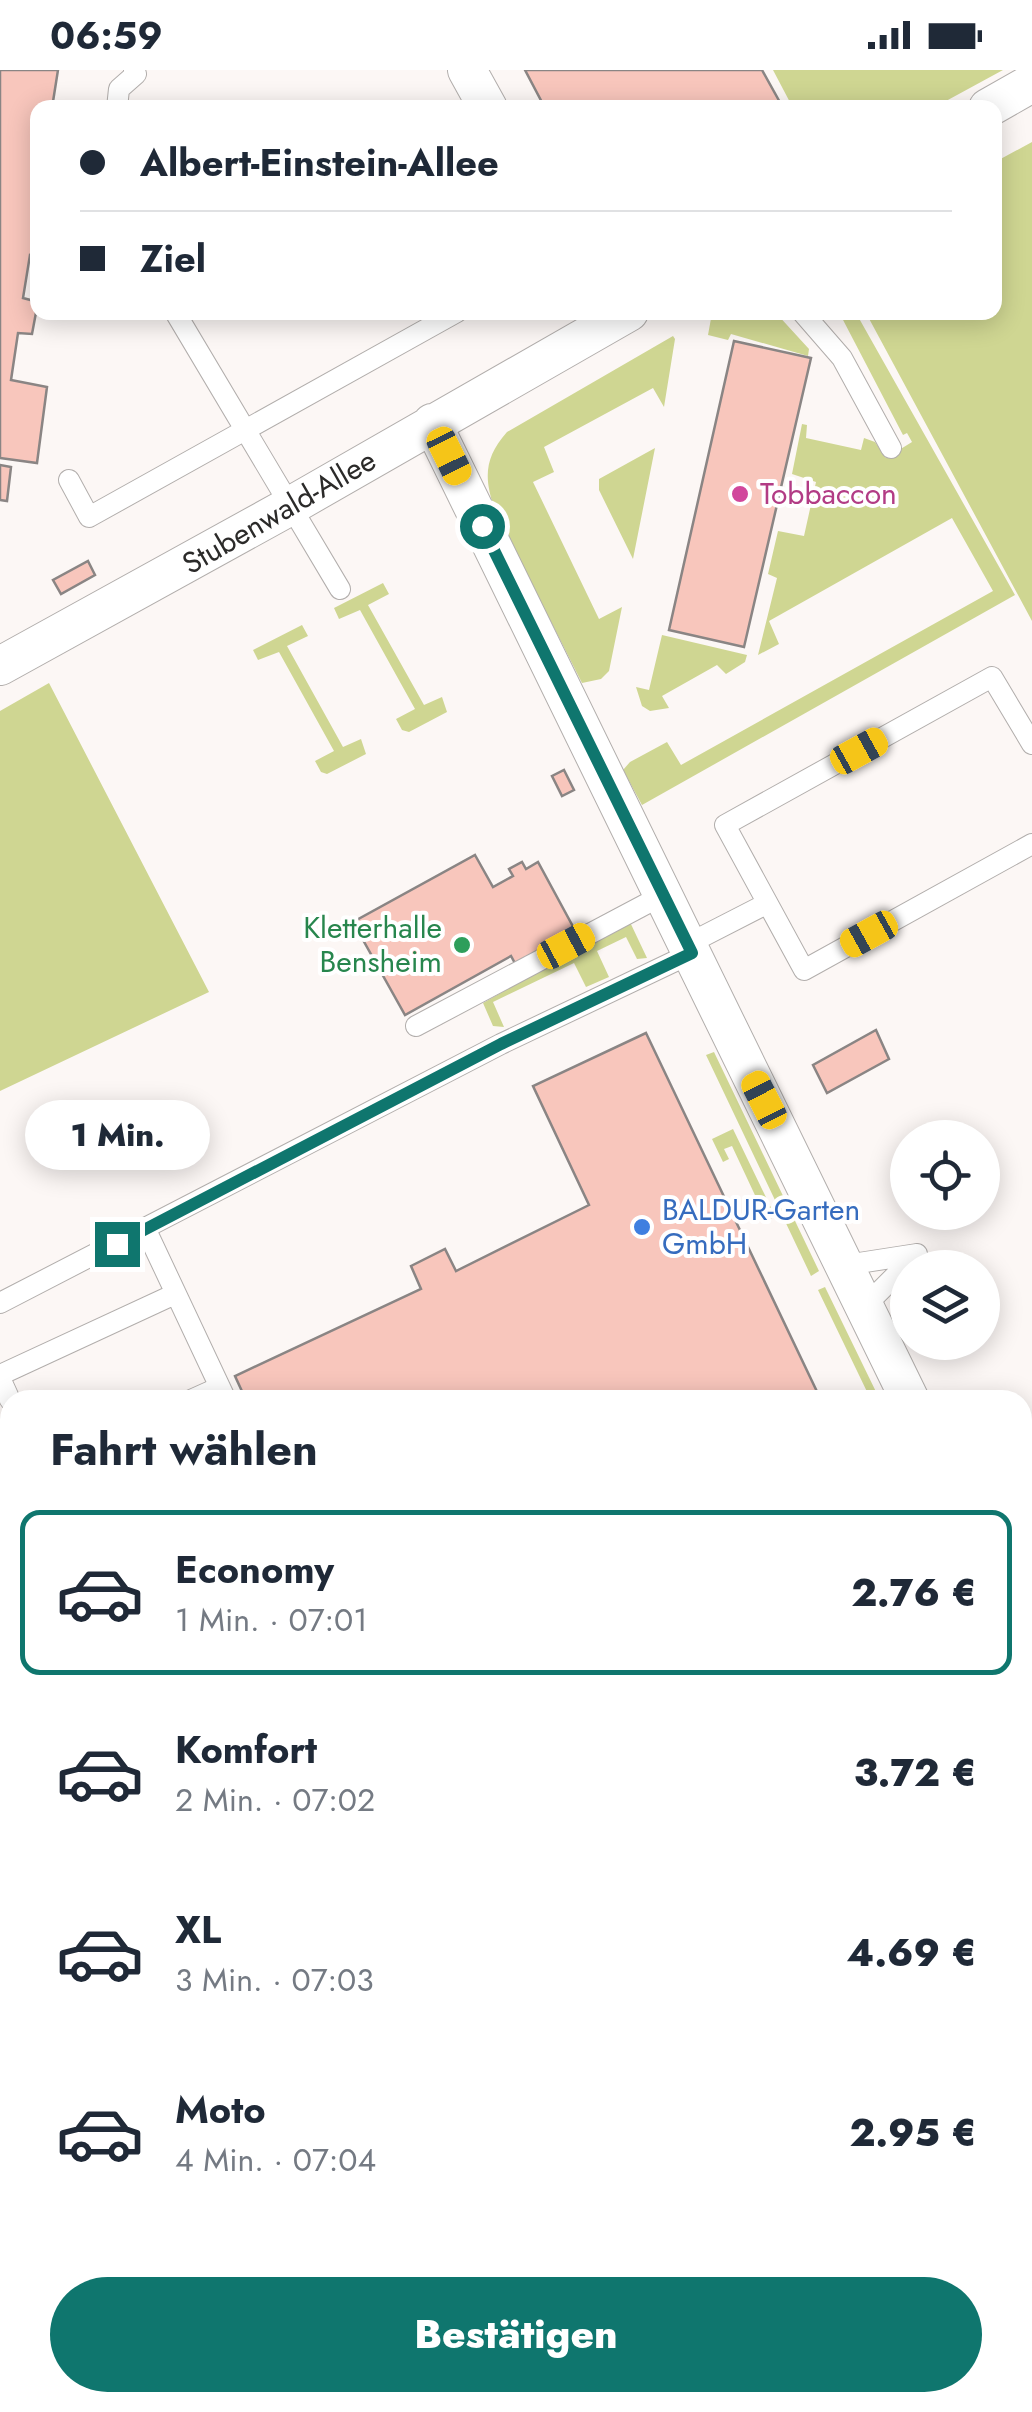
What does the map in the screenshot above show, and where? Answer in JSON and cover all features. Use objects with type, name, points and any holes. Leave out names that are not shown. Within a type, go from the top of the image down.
[{"type":"street","points":[[467,70],[484,100]]},
{"type":"street","points":[[1002,100],[1032,83]]},
{"type":"street","name":"Stubenwald-Allee","points":[[0,666],[292,505],[608,320]]},
{"type":"street","points":[[432,423],[905,1390]]},
{"type":"lane","points":[[118,100],[119,89],[136,74],[134,70]]},
{"type":"lane","points":[[180,320],[340,589]]},
{"type":"lane","points":[[69,480],[88,517],[442,320]]},
{"type":"lane","points":[[809,320],[842,358],[890,448]]},
{"type":"lane","points":[[1032,744],[992,677],[725,825],[804,970],[1032,844]]},
{"type":"lane","points":[[416,1026],[663,895]]},
{"type":"lane","points":[[0,1303],[690,948],[766,904]]},
{"type":"lane","points":[[146,1230],[221,1390]]},
{"type":"lane","points":[[846,1265],[916,1254],[866,1306]]},
{"type":"lane","points":[[0,1376],[175,1294]]},
{"type":"green space","points":[[773,70],[1003,70],[948,100],[789,100]]},
{"type":"green space","points":[[1032,142],[1032,621],[870,320],[1002,320],[1002,158]]},
{"type":"green space","points":[[711,320],[782,320],[809,349],[808,356],[731,334],[728,340],[708,335]]},
{"type":"green space","points":[[843,320],[860,320],[1015,595],[642,805],[623,770],[630,762],[667,742],[681,765],[993,591],[952,518],[769,621],[779,644],[758,655],[777,578],[768,574],[778,531],[804,536],[816,482],[792,474],[802,424],[807,425],[806,438],[861,450],[864,438],[875,442],[886,458],[912,442],[907,433],[903,435]]},
{"type":"green space","points":[[673,336],[664,407],[653,388],[544,447],[554,472],[533,482],[599,619],[622,607],[609,671],[601,679],[582,683],[496,513],[489,490],[490,461],[507,432]]},
{"type":"green space","points":[[655,448],[633,559],[599,490],[599,479]]},
{"type":"green space","points":[[383,583],[389,594],[368,605],[424,705],[442,697],[447,712],[409,732],[402,730],[396,719],[415,709],[360,610],[339,619],[334,608]]},
{"type":"green space","points":[[302,625],[308,636],[287,646],[343,747],[361,739],[366,754],[327,774],[321,772],[315,761],[334,751],[279,652],[258,660],[253,650]]},
{"type":"green space","points":[[662,635],[747,655],[745,662],[726,674],[717,665],[662,696],[669,708],[650,711],[642,706],[636,687],[649,690]]},
{"type":"green space","points":[[49,683],[209,992],[0,1091],[0,711]]},
{"type":"green space","points":[[629,920],[647,958],[637,959],[626,937],[597,951],[609,977],[586,987],[574,963],[493,1002],[504,1027],[493,1026],[483,1003]]},
{"type":"green space","points":[[714,1052],[819,1271],[811,1276],[706,1055]]},
{"type":"green space","points":[[733,1129],[775,1216],[767,1221],[732,1146],[724,1149],[729,1159],[723,1162],[712,1139]]},
{"type":"green space","points":[[825,1287],[875,1390],[866,1390],[818,1290]]},
{"type":"building","points":[[0,70],[58,70],[53,100],[30,100],[30,255],[23,298],[30,300],[30,320],[35,320],[32,334],[18,333],[11,380],[47,387],[37,463],[0,458]]},
{"type":"building","points":[[525,70],[762,70],[779,100],[541,100]]},
{"type":"building","name":"Tobbaccon","points":[[734,341],[811,358],[744,647],[669,630]]},
{"type":"building","points":[[0,465],[11,467],[7,501],[0,500]]},
{"type":"building","points":[[88,561],[95,575],[61,594],[53,580]]},
{"type":"building","points":[[564,770],[574,790],[562,796],[552,776]]},
{"type":"building","name":"Kletterhalle Bensheim","points":[[475,855],[493,887],[513,876],[509,869],[522,862],[526,869],[538,862],[577,934],[517,967],[511,956],[405,1015],[353,922]]},
{"type":"building","points":[[876,1030],[889,1059],[827,1093],[813,1065]]},
{"type":"building","name":"BALDUR-Garten GmbH","points":[[646,1033],[816,1390],[241,1390],[235,1376],[421,1289],[411,1266],[445,1249],[456,1271],[589,1205],[533,1086]]},
{"type":"place","name":"Tobbaccon","points":[[740,494]]},
{"type":"place","name":"Kletterhalle Bensheim","points":[[462,945]]},
{"type":"place","name":"BALDUR-Garten GmbH","points":[[642,1227]]},
{"type":"route","points":[[117,1244],[501,1044],[692,953],[482,526]]}]
